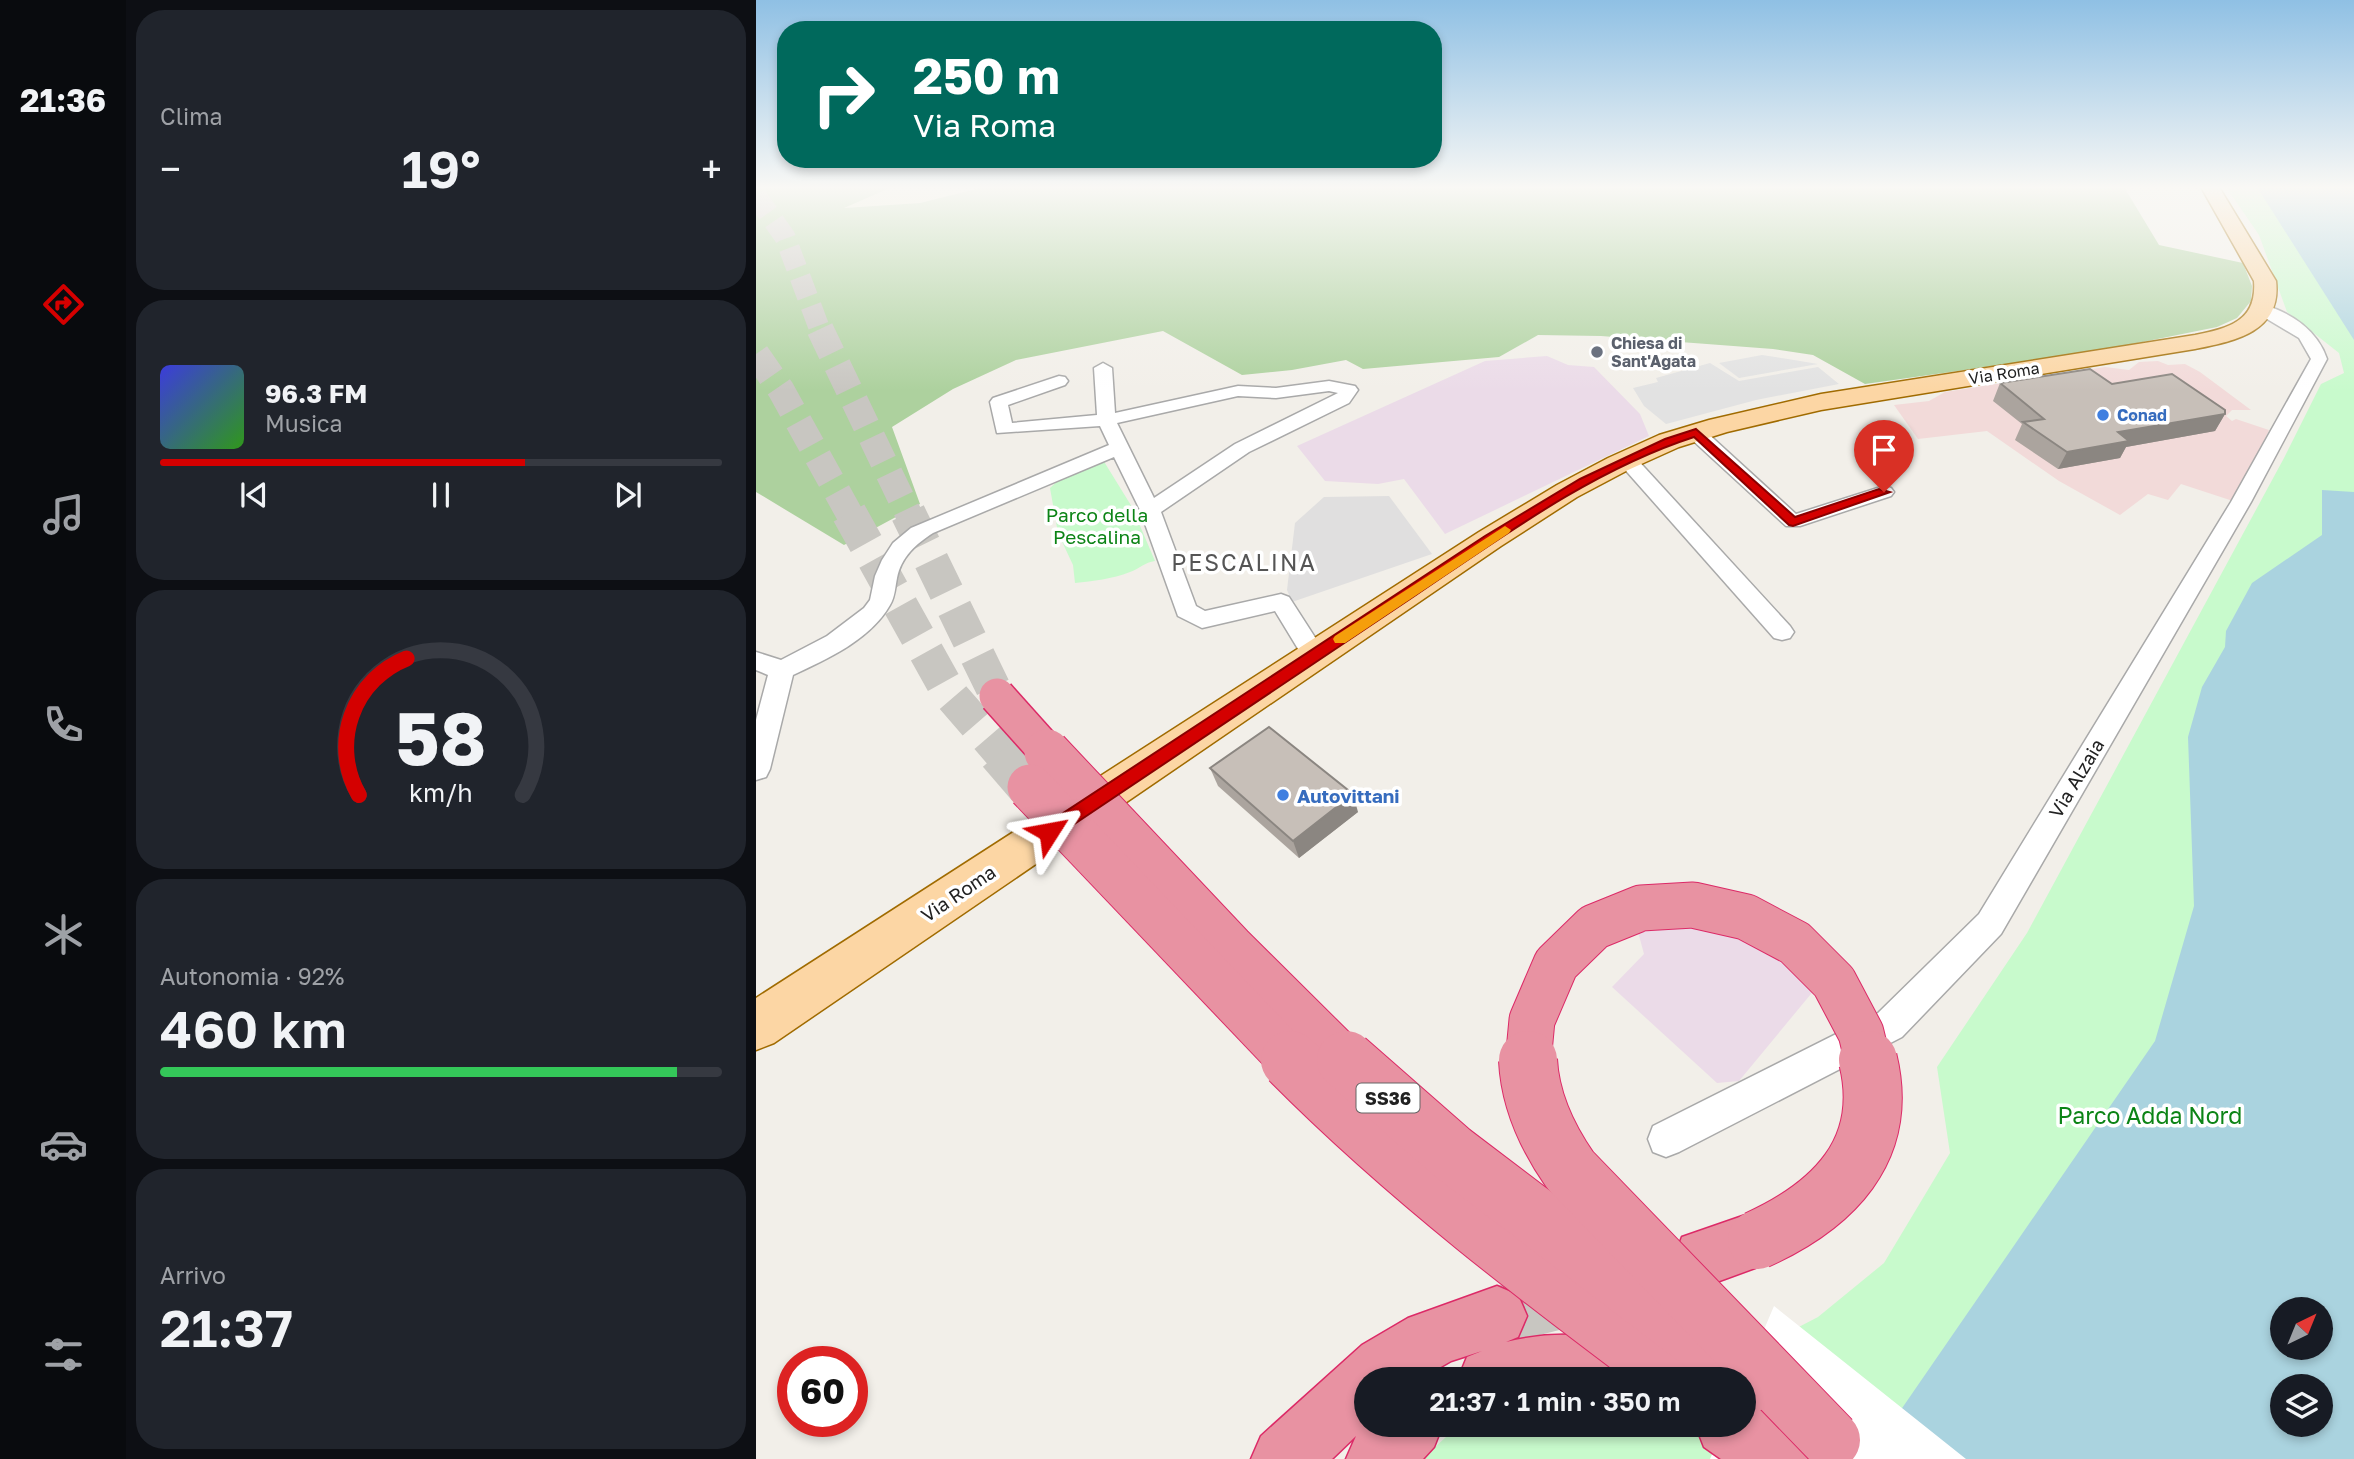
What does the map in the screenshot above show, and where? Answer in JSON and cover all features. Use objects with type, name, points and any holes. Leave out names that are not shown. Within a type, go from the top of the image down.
[{"type":"highway","name":"SS36","points":[[998,696],[1031,736],[1231,947],[1358,1072],[1452,1153],[1538,1221],[1811,1454]]},
{"type":"highway","name":"SS36","points":[[1030,787],[1323,1093],[1461,1217],[1658,1367]]},
{"type":"highway","points":[[1703,1258],[1793,1226],[1821,1206],[1843,1181],[1860,1153],[1869,1122],[1871,1089],[1868,1056],[1859,1026],[1839,988],[1819,963],[1787,937],[1752,917],[1714,906],[1676,903],[1639,908],[1613,917],[1590,931],[1569,950],[1552,972],[1538,998],[1531,1027],[1528,1058],[1532,1090],[1542,1123],[1565,1164],[1730,1331],[1811,1454]]},
{"type":"highway","points":[[1385,1367],[1412,1347],[1460,1326],[1497,1315]]},
{"type":"highway","points":[[1544,1367],[1569,1364],[1594,1367]]},
{"type":"highway","points":[[1284,1459],[1354,1393]]},
{"type":"highway","points":[[1756,1433],[1811,1454]]},
{"type":"highway","points":[[1756,1434],[1811,1454]]},
{"type":"main road","points":[[2251,255],[2267,291],[2263,310]]},
{"type":"main road","name":"Via Roma","points":[[756,1026],[1542,506],[1626,460],[1696,433],[1784,410],[2210,339],[2251,323],[2263,310]]},
{"type":"street","name":"Via Alzaia","points":[[1666,1139],[1889,1025],[1990,923],[2241,502],[2319,359],[2314,346],[2305,335],[2289,323],[2263,310]]},
{"type":"street","points":[[1103,368],[1106,420],[1150,510],[1186,611],[1202,620],[1281,602],[1315,656]]},
{"type":"street","points":[[1059,381],[999,402],[1004,429],[1106,420],[1238,391],[1276,393],[1329,386],[1349,390],[1343,399],[1242,447],[1150,510]]},
{"type":"street","points":[[1696,433],[1793,522],[1884,492]]},
{"type":"street","points":[[756,661],[782,670],[828,647],[855,628],[880,602],[887,575],[901,544],[926,528],[1119,448]]},
{"type":"street","points":[[1626,460],[1782,632]]},
{"type":"street","points":[[756,769],[782,670]]},
{"type":"shaded area","points":[[1762,355],[1818,364],[1739,378],[1719,363]]},
{"type":"shaded area","points":[[1547,356],[1568,365],[1594,367],[1640,414],[1649,436],[1445,534],[1404,479],[1378,484],[1325,481],[1297,446],[1485,361]]},
{"type":"shaded area","points":[[2158,361],[2168,365],[2185,364],[2200,372],[2251,410],[2232,410],[2226,416],[2232,421],[2236,419],[2269,430],[2236,502],[2181,484],[2168,500],[2148,494],[2120,515],[2059,481],[1987,431],[1918,439],[1894,405],[1929,401],[1945,392],[2105,367],[2129,370],[2139,362]]},
{"type":"shaded area","points":[[1710,363],[1739,381],[1818,367],[1839,384],[1756,400],[1666,424],[1644,406],[1633,388],[1658,382],[1656,378]]},
{"type":"shaded area","points":[[1389,496],[1432,554],[1292,602],[1287,590],[1295,523],[1324,497]]},
{"type":"shaded area","points":[[1630,902],[1839,960],[1739,1081],[1717,1083],[1612,987],[1644,954]]},
{"type":"green space","points":[[756,255],[2206,255],[2243,263],[2252,286],[2251,301],[2237,318],[2217,327],[2093,352],[1865,384],[1813,355],[1773,349],[1601,336],[1538,335],[1499,357],[1363,369],[1346,360],[1292,370],[1242,375],[1163,331],[1016,360],[953,389],[892,427],[920,504],[844,545],[756,492]]},
{"type":"green space","name":"Parco Adda Nord","points":[[2266,255],[2354,255],[2354,1459],[1422,1459],[1446,1437],[1756,1437],[1756,1367],[1722,1367],[1818,1317],[1884,1263],[1950,1153],[1937,1067],[2027,933],[2284,458],[2321,384],[2344,373],[2339,353],[2287,312]]},
{"type":"green space","name":"Parco della Pescalina","points":[[1103,460],[1132,507],[1155,561],[1116,576],[1075,583],[1073,565],[1058,533],[1050,488],[1063,476]]},
{"type":"water","points":[[2300,255],[2354,255],[2354,340]]},
{"type":"water","points":[[2322,490],[2354,492],[2354,1459],[1867,1459],[2155,1041],[2194,906],[2188,737],[2202,687],[2225,647],[2226,631],[2252,583],[2322,535]]},
{"type":"pier","points":[[1774,1306],[1966,1459],[1710,1459],[1720,1437],[1756,1437],[1756,1367],[1748,1367]]},
{"type":"building","name":"Conad","points":[[2090,369],[2112,384],[2172,374],[2225,410],[2225,414],[2118,432],[2129,441],[2067,452],[2023,422],[2044,419],[2000,383]]},
{"type":"building","name":"Autovittani","points":[[1269,727],[1353,794],[1293,841],[1210,768]]},
{"type":"tunnel","points":[[792,255],[820,330]]},
{"type":"tunnel","points":[[820,329],[909,515]]},
{"type":"tunnel","points":[[756,354],[781,390],[850,515]]},
{"type":"tunnel","points":[[849,513],[949,693],[1001,753]]},
{"type":"tunnel","points":[[908,513],[997,696]]},
{"type":"tunnel","points":[[1000,752],[1030,787]]},
{"type":"tunnel","points":[[1497,1316],[1583,1294]]},
{"type":"slow traffic","points":[[1340,639],[1505,530]]},
{"type":"place","name":"Chiesa di Sant'Agata","points":[[1597,352]]},
{"type":"place","name":"Conad","points":[[2103,415]]},
{"type":"place","name":"Autovittani","points":[[1283,795]]},
{"type":"district","name":"PESCALINA","points":[[1244,562]]},
{"type":"route","points":[[1049,832],[1550,501],[1626,460],[1669,441],[1696,433],[1793,522],[1884,492]]}]
